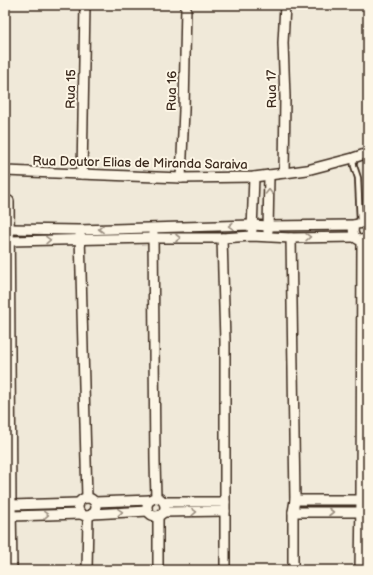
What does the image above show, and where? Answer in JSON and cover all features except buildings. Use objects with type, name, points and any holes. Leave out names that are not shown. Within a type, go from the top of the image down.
[{"type":"street","name":"Rua 15","points":[[82,174],[85,5]]},
{"type":"street","name":"Rua 16","points":[[182,178],[186,5]]},
{"type":"street","name":"Rua 17","points":[[284,173],[285,97],[283,43],[285,5]]},
{"type":"street","name":"Rua Doutor Elias de Miranda Saraiva","points":[[5,171],[182,178],[254,177],[307,170],[368,153]]},
{"type":"street","points":[[268,236],[269,175]]},
{"type":"street","points":[[252,236],[254,177]]},
{"type":"street","points":[[9,201],[12,570]]},
{"type":"street","points":[[10,229],[79,230],[252,225],[363,225]]},
{"type":"street","points":[[361,238],[353,234],[352,230],[363,225]]},
{"type":"street","points":[[153,228],[155,455],[159,506],[158,570]]},
{"type":"street","points":[[79,230],[91,500],[96,509],[87,515]]},
{"type":"street","points":[[9,241],[222,238],[252,236],[291,238],[361,238]]},
{"type":"street","points":[[222,238],[225,341],[225,570]]},
{"type":"street","points":[[291,238],[295,500],[294,570]]},
{"type":"street","points":[[360,570],[364,512],[361,238]]},
{"type":"street","points":[[11,505],[78,503],[83,498],[159,506],[225,507]]},
{"type":"street","points":[[295,500],[364,500]]},
{"type":"street","points":[[78,503],[78,511],[87,515]]},
{"type":"street","points":[[11,516],[87,515],[148,511],[154,516],[159,506]]},
{"type":"street","points":[[294,512],[364,512]]},
{"type":"street","points":[[87,515],[87,570]]},
{"type":"lane","points":[[353,158],[358,178],[363,225]]}]
